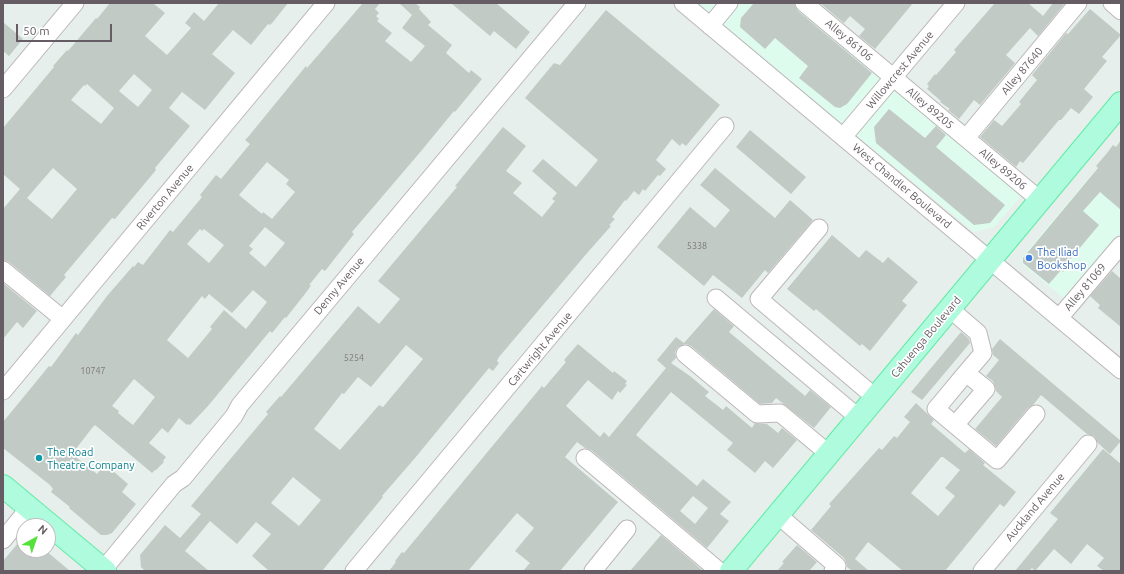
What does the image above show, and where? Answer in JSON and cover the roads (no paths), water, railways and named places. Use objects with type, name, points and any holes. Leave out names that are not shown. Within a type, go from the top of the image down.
[{"type":"main road","name":"Cahuenga Boulevard","points":[[731,571],[1121,104]]},
{"type":"main road","points":[[3,486],[104,570]]},
{"type":"street","points":[[3,89],[75,3]]},
{"type":"street","name":"Riverton Avenue","points":[[4,388],[326,3]]},
{"type":"street","name":"Denny Avenue","points":[[104,570],[174,484],[183,478],[234,416],[240,404],[577,3]]},
{"type":"street","name":"West Chandler Boulevard","points":[[683,3],[1121,370]]},
{"type":"street","points":[[710,26],[729,3]]},
{"type":"street","name":"Alley 86106","points":[[804,3],[894,78]]},
{"type":"street","name":"Willowcrest Avenue","points":[[843,137],[956,3]]},
{"type":"street","name":"Alley 87640","points":[[966,138],[1078,3]]},
{"type":"street","points":[[1112,3],[1121,11]]},
{"type":"street","name":"Alley 89205","points":[[894,78],[966,138]]},
{"type":"street","name":"Cartwright Avenue","points":[[354,571],[725,126]]},
{"type":"street","name":"Alley 89206","points":[[966,138],[1040,200]]},
{"type":"street","points":[[818,228],[759,299],[876,398]]},
{"type":"street","name":"Alley 81069","points":[[1060,318],[1118,255]]},
{"type":"street","points":[[3,270],[63,319]]},
{"type":"street","points":[[716,298],[859,418]]},
{"type":"street","points":[[950,309],[978,333],[983,353],[936,409],[997,460],[1036,414]]},
{"type":"street","points":[[685,354],[757,414],[780,413],[829,454]]},
{"type":"street","points":[[955,425],[986,389],[966,373]]},
{"type":"street","name":"Auckland Avenue","points":[[982,571],[1088,444]]},
{"type":"street","points":[[585,458],[719,571]]},
{"type":"street","points":[[3,540],[29,508]]},
{"type":"street","points":[[778,516],[838,566],[833,571]]},
{"type":"street","points":[[593,571],[628,529]]},
{"type":"place","name":"The Iliad Bookshop","points":[[1029,258]]},
{"type":"place","name":"The Road Theatre Company","points":[[39,458]]}]
